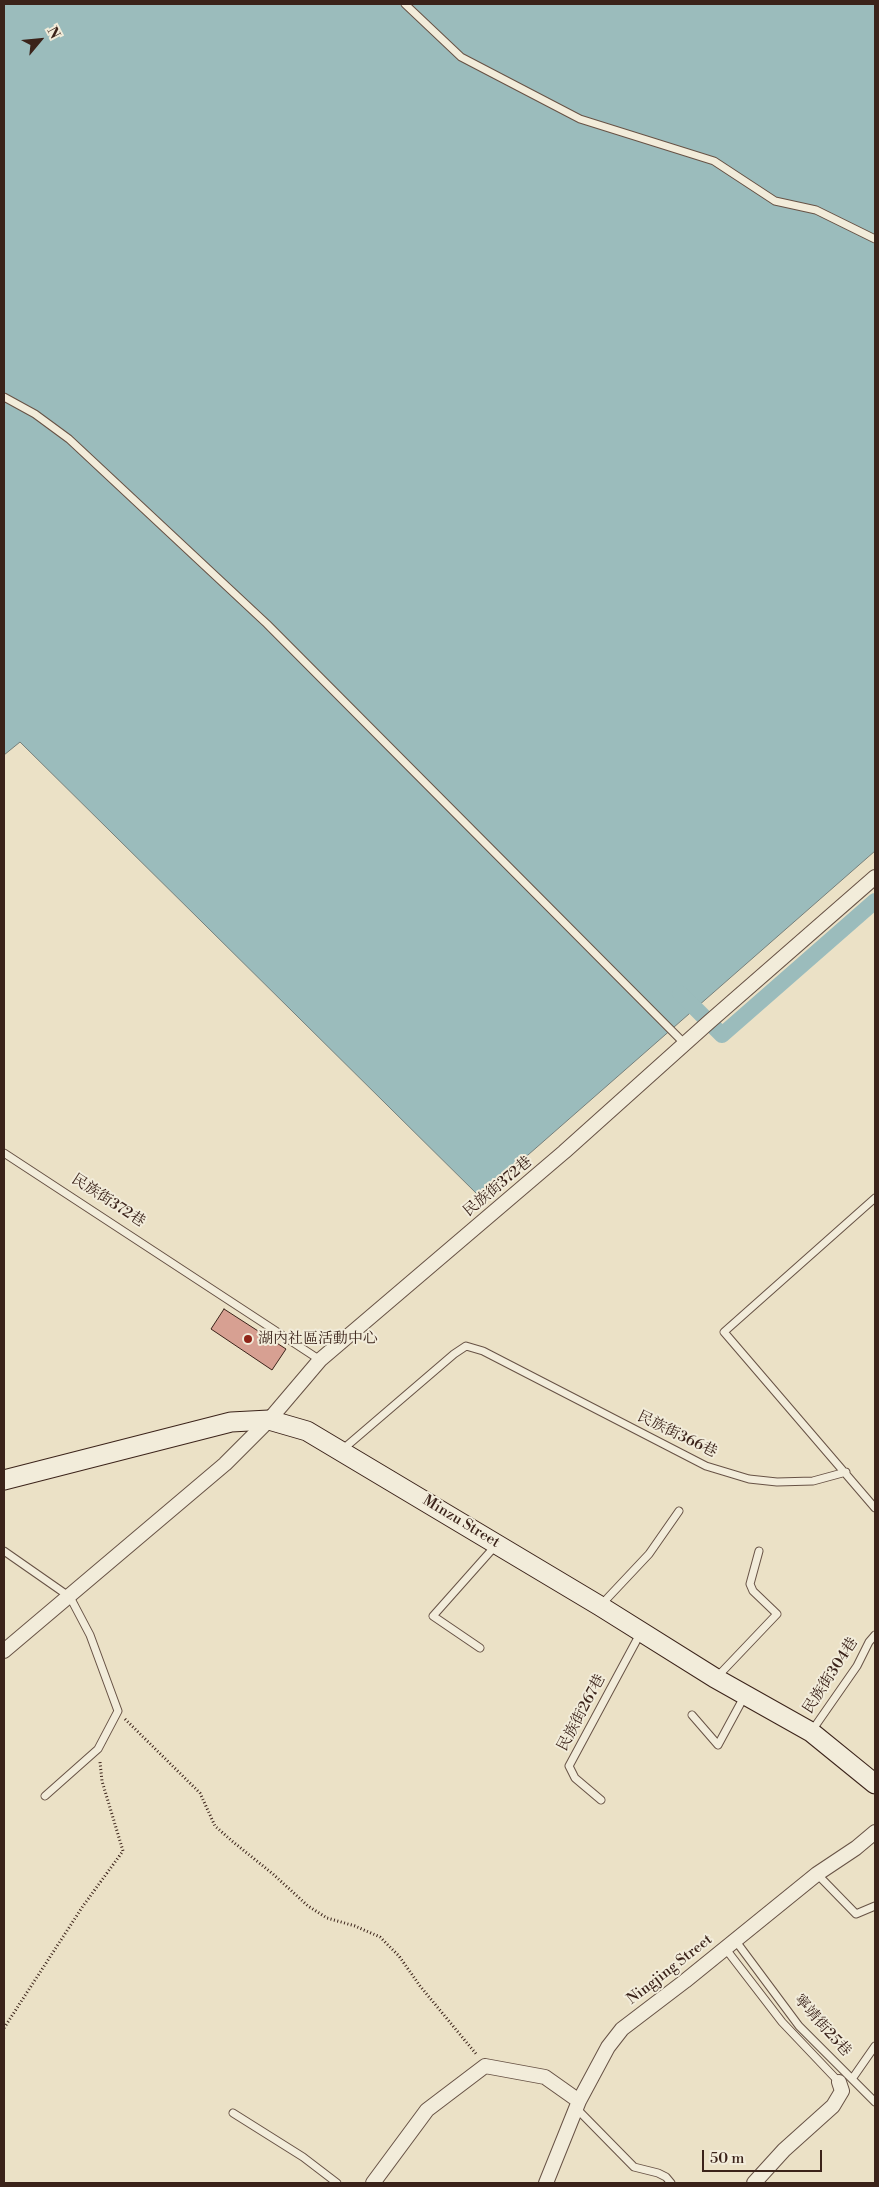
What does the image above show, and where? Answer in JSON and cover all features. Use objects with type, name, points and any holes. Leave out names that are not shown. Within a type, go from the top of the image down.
[{"type":"street","name":"民族街372巷","points":[[4,1652],[225,1464],[269,1420],[320,1360],[564,1152],[875,877]]},
{"type":"street","name":"Minzu Street","points":[[4,1480],[231,1422],[269,1420],[307,1431],[600,1606],[745,1696],[811,1732],[875,1784]]},
{"type":"street","name":"Ningjing Street","points":[[546,2183],[578,2105],[608,2047],[622,2029],[816,1874],[856,1848],[875,1832]]},
{"type":"street","points":[[372,2183],[427,2110],[485,2066],[545,2077],[578,2105]]},
{"type":"street","points":[[754,2183],[784,2150],[833,2106],[846,2081]]},
{"type":"lane","points":[[404,4],[461,57],[580,119],[714,161],[775,201],[816,210],[875,239]]},
{"type":"lane","points":[[4,397],[35,414],[69,439],[267,624],[690,1040]]},
{"type":"lane","name":"民族街372巷","points":[[4,1153],[320,1360]]},
{"type":"lane","points":[[875,1198],[724,1332],[875,1508]]},
{"type":"lane","name":"民族街366巷","points":[[342,1451],[454,1354],[466,1346],[483,1351],[706,1466],[748,1479],[777,1482],[813,1480],[846,1472]]},
{"type":"lane","points":[[600,1606],[649,1554],[678,1511]]},
{"type":"lane","points":[[480,1648],[433,1616],[497,1544]]},
{"type":"lane","points":[[715,1678],[777,1614],[753,1591],[750,1584],[759,1550]]},
{"type":"lane","points":[[4,1551],[70,1597],[90,1635],[118,1711],[98,1749],[45,1796]]},
{"type":"lane","name":"民族街267巷","points":[[601,1800],[576,1778],[569,1766],[641,1632]]},
{"type":"lane","name":"民族街304巷","points":[[811,1732],[857,1666],[869,1642],[875,1635]]},
{"type":"lane","points":[[692,1716],[718,1745],[745,1696]]},
{"type":"lane","points":[[816,1874],[856,1914],[875,1906]]},
{"type":"lane","points":[[730,1944],[782,2022],[846,2081],[875,2046]]},
{"type":"lane","name":"寧靖街25巷","points":[[730,1944],[846,2081],[875,2102]]},
{"type":"lane","points":[[578,2105],[634,2167],[658,2173],[666,2177],[671,2183]]},
{"type":"lane","points":[[233,2113],[303,2157],[337,2183]]},
{"type":"path","points":[[118,1711],[200,1793],[215,1826],[232,1841],[273,1874],[308,1906],[327,1918],[355,1926],[380,1937],[399,1956],[420,1986],[485,2066]]},
{"type":"path","points":[[4,2028],[83,1906],[123,1851],[102,1781],[98,1749]]},
{"type":"water","points":[[4,4],[875,4],[875,851],[480,1197],[20,742],[4,755]]},
{"type":"building","name":"湖內社區活動中心","points":[[224,1309],[286,1349],[272,1370],[211,1329]]},
{"type":"waterway","points":[[680,993],[722,1035],[875,901]]},
{"type":"place","name":"湖內社區活動中心","points":[[248,1339]]}]
